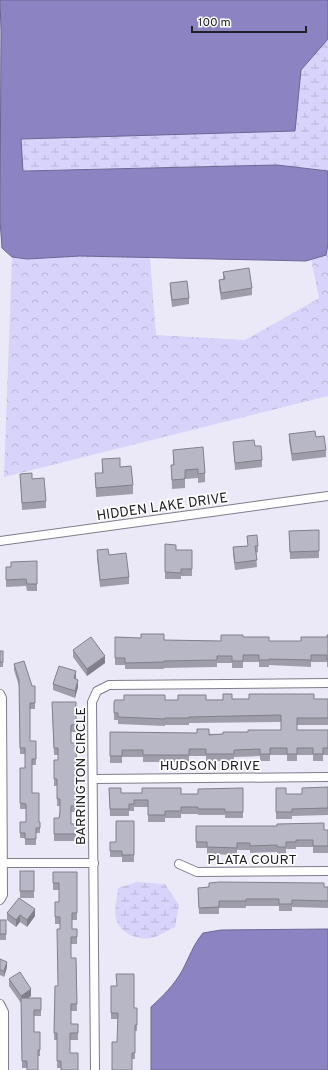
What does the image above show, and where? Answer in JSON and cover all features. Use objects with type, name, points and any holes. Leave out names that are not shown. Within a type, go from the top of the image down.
[{"type":"street","name":"HIDDEN LAKE DRIVE","points":[[0,542],[328,496]]},
{"type":"street","name":"BARRINGTON CIRCLE","points":[[95,1070],[92,702],[97,691],[109,685],[328,684]]},
{"type":"street","points":[[0,694],[2,698],[3,863],[3,895],[0,900]]},
{"type":"street","name":"HUDSON DRIVE","points":[[92,779],[328,777]]},
{"type":"street","points":[[3,863],[94,863]]},
{"type":"street","name":"PLATA COURT","points":[[179,864],[197,872],[328,871]]},
{"type":"street","points":[[0,1004],[4,1012],[4,1070]]},
{"type":"green space","points":[[328,39],[328,171],[277,165],[23,170],[21,139],[295,131],[301,70]]},
{"type":"green space","points":[[328,244],[328,396],[4,477],[12,257],[27,259],[80,256],[150,257],[156,335],[245,340],[319,298],[311,259],[326,255]]},
{"type":"green space","points":[[137,882],[165,884],[179,905],[175,927],[155,937],[149,938],[132,936],[122,929],[118,924],[115,915],[118,888]]},
{"type":"shaded area","points":[[0,0],[328,0],[328,39],[301,70],[295,131],[21,139],[23,171],[277,165],[328,171],[328,244],[326,255],[306,261],[80,256],[27,259],[12,257],[2,248],[0,220]]},
{"type":"shaded area","points":[[328,929],[328,1070],[151,1070],[151,1007],[175,981],[182,971],[196,942],[203,933],[221,930]]},
{"type":"building","points":[[249,268],[252,288],[221,293],[219,280],[225,279],[223,272]]},
{"type":"building","points":[[187,281],[189,298],[172,300],[170,283]]},
{"type":"building","points":[[315,431],[316,437],[324,436],[326,450],[292,454],[289,434]]},
{"type":"building","points":[[254,440],[255,446],[261,446],[262,460],[235,463],[233,442]]},
{"type":"building","points":[[203,447],[205,473],[198,474],[198,469],[185,470],[185,479],[172,480],[171,465],[174,465],[173,450]]},
{"type":"building","points":[[120,458],[120,467],[131,466],[133,485],[96,488],[95,473],[103,473],[102,459]]},
{"type":"building","points":[[32,473],[32,479],[44,478],[46,501],[22,503],[20,474]]},
{"type":"building","points":[[319,530],[319,551],[290,552],[289,531]]},
{"type":"building","points":[[257,535],[258,546],[255,546],[257,560],[235,563],[233,547],[248,546],[247,536]]},
{"type":"building","points":[[165,544],[176,545],[176,550],[192,550],[192,569],[181,569],[181,573],[165,572]]},
{"type":"building","points":[[108,549],[109,555],[126,553],[129,577],[100,580],[97,550]]},
{"type":"building","points":[[37,561],[37,584],[27,584],[26,579],[6,580],[6,567],[11,567],[11,562]]},
{"type":"building","points":[[141,634],[164,634],[164,640],[221,641],[221,635],[269,637],[269,641],[301,641],[301,637],[327,637],[328,635],[328,660],[327,655],[311,655],[311,660],[259,660],[259,655],[243,655],[243,661],[232,661],[232,656],[217,656],[217,660],[125,663],[125,658],[115,658],[115,637],[141,638]]},
{"type":"building","points":[[91,637],[105,656],[87,669],[73,650]]},
{"type":"building","points":[[0,651],[3,651],[3,662],[0,662]]},
{"type":"building","points":[[24,661],[32,686],[35,686],[35,703],[30,703],[30,741],[36,741],[36,759],[32,759],[32,793],[39,793],[40,828],[36,828],[36,839],[25,839],[25,833],[20,833],[20,822],[26,822],[26,804],[20,803],[20,768],[25,768],[25,748],[20,748],[19,680],[14,664]]},
{"type":"building","points":[[59,666],[76,671],[74,678],[78,680],[75,691],[53,684]]},
{"type":"building","points":[[223,694],[232,694],[232,699],[249,699],[249,694],[314,694],[314,699],[328,699],[328,718],[297,718],[297,730],[328,730],[328,748],[323,748],[323,754],[313,754],[313,748],[297,748],[297,754],[287,754],[287,748],[270,748],[270,754],[260,754],[260,749],[234,750],[234,754],[206,754],[206,749],[189,749],[189,755],[143,755],[143,750],[122,750],[122,756],[110,756],[110,732],[197,733],[197,729],[209,729],[209,735],[223,734],[223,732],[248,732],[248,730],[281,730],[281,715],[165,719],[118,717],[118,713],[114,713],[115,700],[124,700],[124,695],[165,695],[165,700],[178,700],[178,695],[206,695],[206,700],[223,700]]},
{"type":"building","points":[[52,702],[76,702],[76,725],[71,725],[71,743],[76,743],[77,806],[71,806],[71,824],[76,824],[76,834],[54,834],[54,818],[59,818],[60,799],[57,799],[57,779],[54,779],[54,760],[58,760],[58,748],[54,748]]},
{"type":"building","points":[[328,787],[328,808],[292,809],[292,812],[276,812],[276,788],[286,788],[286,794],[302,794],[302,788]]},
{"type":"building","points":[[109,788],[121,788],[121,793],[142,793],[142,788],[181,788],[181,794],[198,794],[198,789],[243,788],[243,812],[225,812],[225,809],[198,809],[198,807],[181,807],[181,811],[165,811],[165,815],[148,815],[148,800],[134,800],[134,804],[129,804],[129,809],[110,809]]},
{"type":"building","points":[[116,821],[134,821],[134,855],[122,855],[122,851],[110,851],[110,842],[116,842]]},
{"type":"building","points":[[324,823],[324,830],[328,830],[328,846],[313,846],[313,840],[296,840],[296,842],[286,842],[286,847],[277,847],[277,845],[250,846],[250,843],[237,843],[237,848],[207,847],[207,842],[196,842],[196,826],[277,826],[277,824]]},
{"type":"building","points":[[20,871],[34,871],[34,891],[20,891]]},
{"type":"building","points":[[53,872],[77,872],[77,913],[72,913],[72,929],[77,929],[77,937],[71,937],[71,958],[76,958],[77,1004],[71,1004],[71,1024],[78,1024],[78,1033],[70,1033],[70,1053],[78,1053],[78,1070],[61,1070],[61,1061],[57,1061],[57,1033],[54,1033],[55,986],[58,986],[57,929],[60,929],[60,917],[55,917],[55,902],[59,902],[59,883],[53,883]]},
{"type":"building","points":[[209,883],[324,883],[324,887],[328,887],[328,901],[292,900],[292,904],[279,904],[279,899],[246,899],[246,901],[219,901],[219,907],[199,908],[198,888],[209,887]]},
{"type":"building","points":[[19,898],[35,909],[27,920],[20,915],[16,920],[7,913]]},
{"type":"building","points":[[0,920],[6,920],[6,934],[0,934]]},
{"type":"building","points":[[0,959],[7,962],[4,971],[0,970]]},
{"type":"building","points":[[20,972],[31,989],[21,996],[9,979]]},
{"type":"building","points":[[116,974],[134,974],[134,1008],[137,1008],[137,1025],[135,1025],[135,1053],[132,1053],[132,1070],[112,1070],[112,1042],[117,1042],[118,1013],[111,1013],[111,986],[117,986]]},
{"type":"building","points":[[21,998],[41,998],[41,1010],[34,1010],[34,1032],[40,1032],[38,1070],[27,1070],[27,1061],[22,1061]]}]
